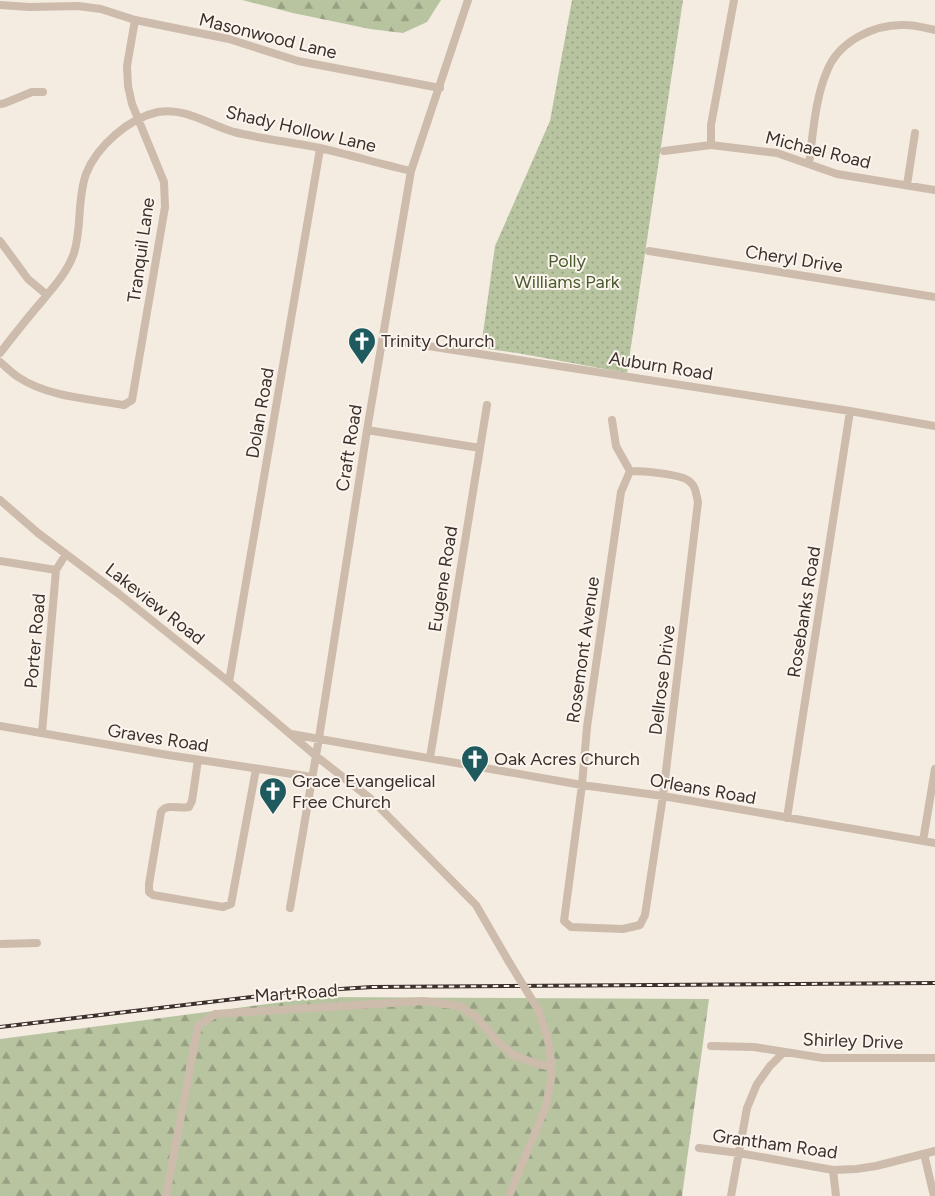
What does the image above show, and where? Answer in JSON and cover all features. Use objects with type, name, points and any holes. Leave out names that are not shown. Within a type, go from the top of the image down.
[{"type":"street","name":"Craft Road","points":[[290,908],[411,171],[468,0]]},
{"type":"street","points":[[711,145],[711,125],[734,0]]},
{"type":"street","name":"Masonwood Lane","points":[[0,5],[29,7],[78,6],[101,9],[135,20],[229,39],[298,61],[440,88]]},
{"type":"street","name":"Tranquil Lane","points":[[0,362],[19,377],[42,388],[65,395],[124,405],[132,400],[165,207],[164,182],[138,121],[128,86],[127,66],[135,20]]},
{"type":"street","points":[[809,164],[820,93],[827,69],[843,47],[863,33],[886,27],[905,25],[935,30]]},
{"type":"street","points":[[0,104],[32,92],[43,92]]},
{"type":"street","name":"Shady Hollow Lane","points":[[0,352],[66,270],[74,252],[82,188],[86,173],[98,153],[113,136],[138,121],[159,112],[176,112],[193,116],[233,132],[320,149],[411,171]]},
{"type":"street","points":[[907,185],[915,133]]},
{"type":"street","name":"Michael Road","points":[[664,151],[711,145],[777,153],[837,174],[935,190]]},
{"type":"street","name":"Dolan Road","points":[[228,682],[320,149]]},
{"type":"street","points":[[0,241],[28,279],[47,295]]},
{"type":"street","name":"Cheryl Drive","points":[[649,251],[935,297]]},
{"type":"street","name":"Auburn Road","points":[[382,339],[850,411],[935,426]]},
{"type":"street","name":"Eugene Road","points":[[430,758],[486,405]]},
{"type":"street","name":"Rosebanks Road","points":[[787,818],[850,411]]},
{"type":"street","points":[[612,420],[616,446],[630,471]]},
{"type":"street","points":[[367,430],[480,448]]},
{"type":"street","name":"Rosemont Avenue","points":[[564,921],[582,785],[587,726],[621,492],[630,471]]},
{"type":"street","name":"Dellrose Drive","points":[[564,921],[571,927],[623,929],[640,925],[645,915],[663,796],[698,502],[695,488],[688,479],[647,471],[630,471]]},
{"type":"street","name":"Lakeview Road","points":[[0,500],[38,533],[228,682],[316,756],[371,799],[476,905],[539,1011],[548,1040],[552,1067],[546,1106],[509,1196]]},
{"type":"street","name":"Porter Road","points":[[42,733],[56,570],[66,554]]},
{"type":"street","points":[[0,561],[56,570]]},
{"type":"street","name":"Graves Road","points":[[0,726],[198,760],[312,777]]},
{"type":"street","points":[[290,734],[319,738]]},
{"type":"street","name":"Orleans Road","points":[[319,738],[582,785],[663,796],[935,843]]},
{"type":"street","points":[[198,760],[192,801],[189,807],[167,806],[161,812],[149,892],[223,907],[231,904],[256,769]]},
{"type":"street","points":[[923,841],[935,769]]},
{"type":"street","points":[[0,944],[37,943]]},
{"type":"street","name":"Mart Road","points":[[166,1196],[198,1026],[215,1014],[423,1001],[460,1006],[476,1017],[500,1044],[513,1055],[552,1067]]},
{"type":"street","name":"Shirley Drive","points":[[711,1046],[754,1047],[823,1058],[935,1058]]},
{"type":"street","points":[[731,1196],[747,1108],[757,1084],[770,1066],[784,1052]]},
{"type":"street","name":"Grantham Road","points":[[699,1148],[739,1153],[833,1170],[856,1169],[935,1151]]},
{"type":"street","points":[[924,1154],[934,1196]]},
{"type":"street","points":[[833,1170],[836,1196]]},
{"type":"green space","points":[[242,0],[441,0],[427,22],[403,33],[370,29]]},
{"type":"green space","name":"Polly Williams Park","points":[[572,0],[683,0],[627,373],[481,348],[495,246],[550,121]]},
{"type":"green space","points":[[322,997],[709,999],[682,1196],[0,1196],[0,1039]]},
{"type":"railway","points":[[0,1027],[293,992],[372,987],[935,983]]},
{"type":"place","name":"Trinity Church","points":[[362,365]]},
{"type":"place","name":"Oak Acres Church","points":[[475,783]]},
{"type":"place","name":"Grace Evangelical Free Church","points":[[273,815]]}]
